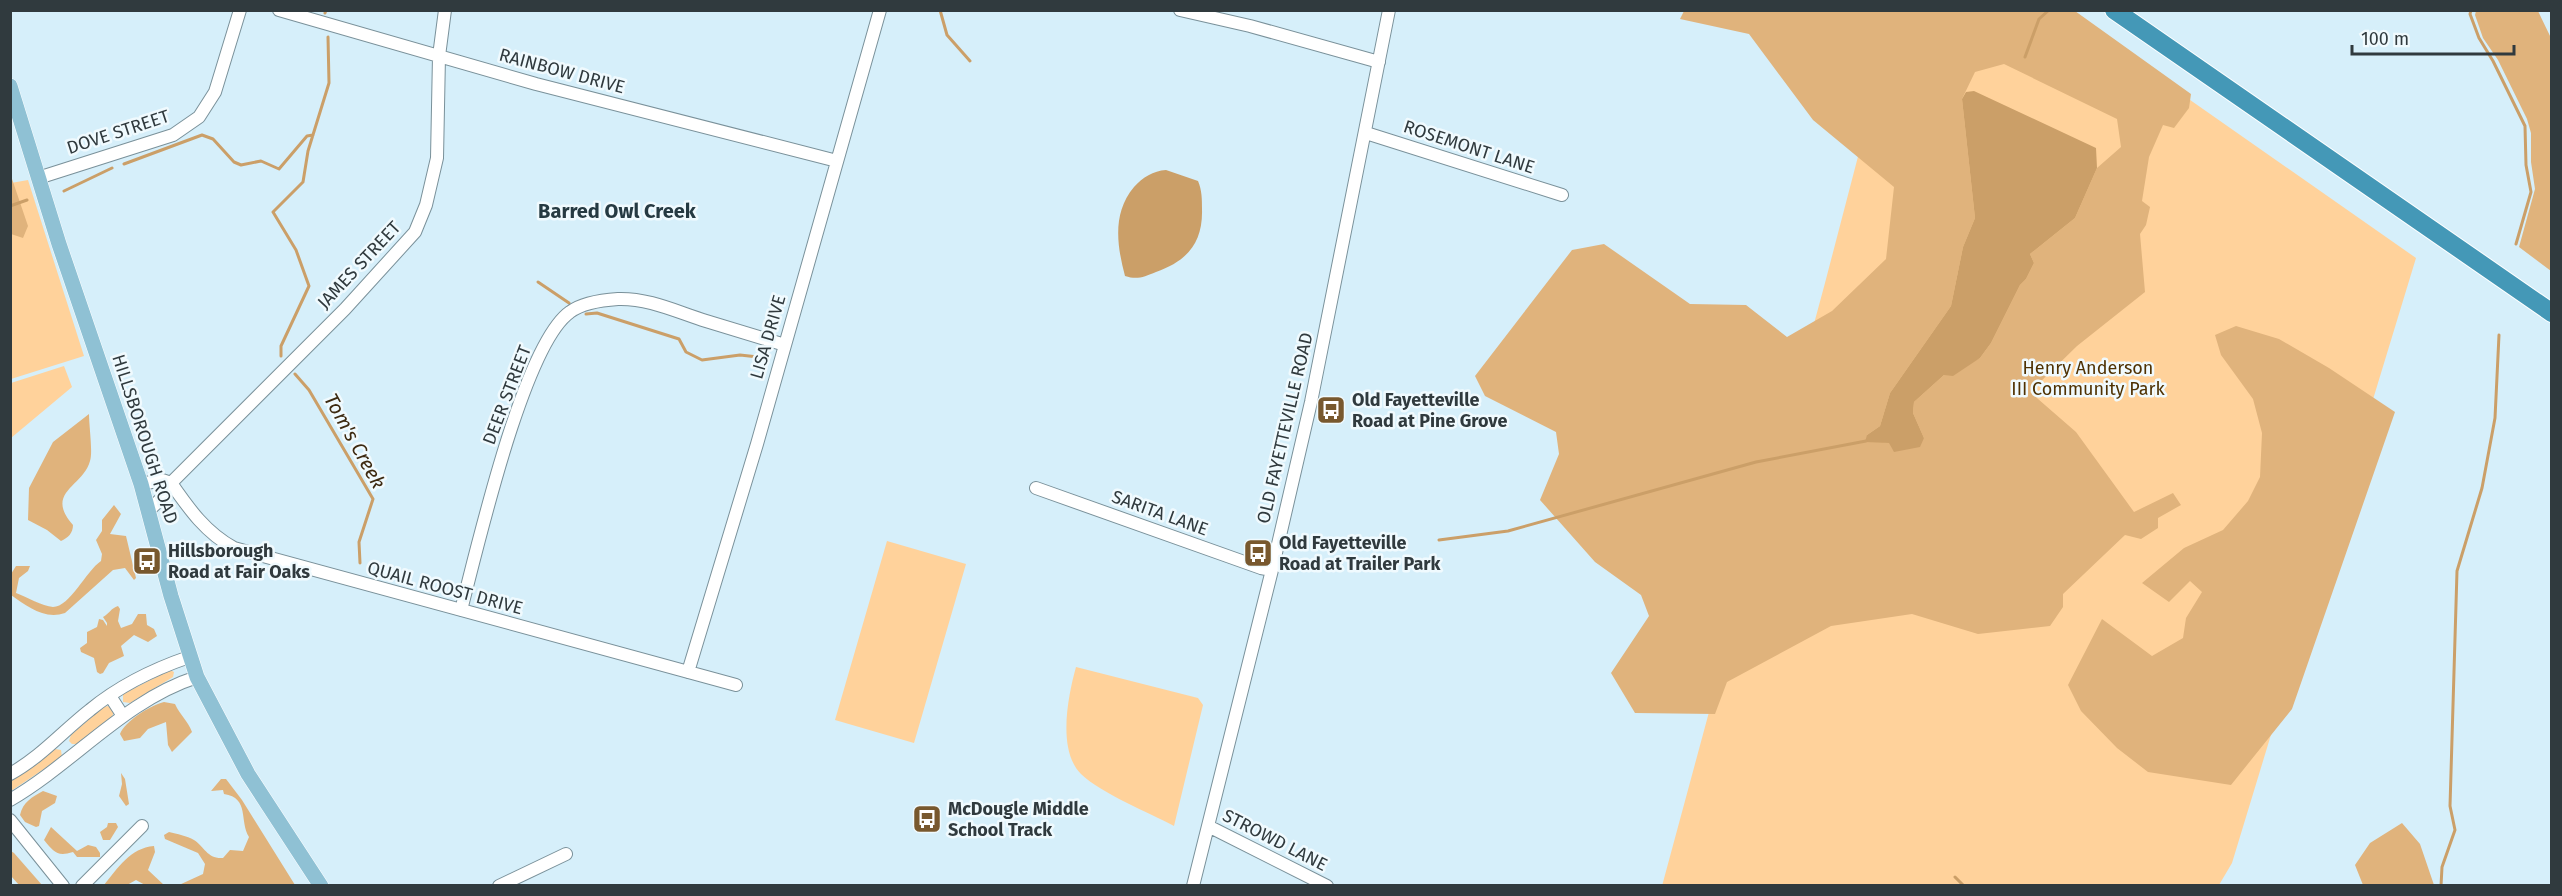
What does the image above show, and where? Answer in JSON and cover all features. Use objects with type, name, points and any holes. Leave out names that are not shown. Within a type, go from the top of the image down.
[{"type":"highway","points":[[2114,10],[2552,313]]},
{"type":"main road","name":"HILLSBOROUGH ROAD","points":[[10,86],[38,178],[141,484],[189,657],[197,677],[248,774],[321,885]]},
{"type":"street","name":"DOVE STREET","points":[[38,178],[173,135],[199,117],[215,92],[240,10]]},
{"type":"street","name":"RAINBOW DRIVE","points":[[279,10],[536,84],[837,160]]},
{"type":"street","name":"JAMES STREET","points":[[148,511],[162,498],[171,483],[345,309],[415,232],[426,205],[436,158],[439,56],[445,10]]},
{"type":"street","name":"LISA DRIVE","points":[[688,672],[785,345],[880,10]]},
{"type":"street","points":[[1180,10],[1250,26],[1379,62]]},
{"type":"street","name":"OLD FAYETTEVILLE ROAD","points":[[1193,885],[1272,570],[1311,402],[1389,10]]},
{"type":"street","name":"ROSEMONT LANE","points":[[1366,133],[1562,195]]},
{"type":"street","name":"DEER STREET","points":[[461,610],[495,482],[522,398],[545,345],[555,328],[570,312],[586,305],[616,299],[649,302],[785,345]]},
{"type":"street","points":[[141,484],[162,480],[171,483]]},
{"type":"street","name":"QUAIL ROOST DRIVE","points":[[171,483],[198,520],[220,540],[234,548],[736,685]]},
{"type":"street","name":"SARITA LANE","points":[[1036,488],[1272,570]]},
{"type":"street","points":[[10,774],[110,696],[152,672],[189,657]]},
{"type":"street","points":[[10,800],[31,788],[123,716],[158,692],[197,677]]},
{"type":"street","points":[[110,696],[123,716]]},
{"type":"street","points":[[59,738],[73,757]]},
{"type":"street","points":[[10,820],[63,885]]},
{"type":"street","points":[[82,885],[142,826]]},
{"type":"street","name":"STROWD LANE","points":[[1208,826],[1327,885]]},
{"type":"street","points":[[499,885],[566,854]]},
{"type":"green space","name":"Henry Anderson III Community Park","points":[[1896,11],[2063,11],[2416,258],[2232,863],[2219,885],[1662,886]]},
{"type":"green space","points":[[28,180],[84,356],[11,379],[11,183]]},
{"type":"green space","points":[[64,366],[72,387],[11,438],[11,383]]},
{"type":"green space","points":[[887,541],[966,564],[914,743],[835,720]]},
{"type":"green space","points":[[1076,667],[1198,698],[1203,705],[1174,826],[1101,789],[1081,774],[1074,764],[1069,751],[1066,722]]},
{"type":"green space","points":[[170,670],[174,672],[173,677],[130,703],[123,702],[123,694]]},
{"type":"green space","points":[[108,706],[114,711],[112,717],[78,744],[72,744],[69,741],[71,735],[103,707]]},
{"type":"green space","points":[[55,749],[61,750],[62,757],[11,791],[11,780]]},
{"type":"shaded area","points":[[1684,11],[2075,11],[2191,94],[2189,108],[2174,128],[2163,125],[2149,157],[2142,201],[2150,207],[2146,225],[2140,234],[2145,292],[2077,346],[2030,392],[2076,432],[2134,512],[2173,493],[2181,505],[2158,518],[2158,528],[2141,539],[2125,535],[2063,594],[2063,607],[2050,626],[1978,634],[1912,614],[1831,626],[1727,682],[1715,714],[1635,713],[1611,673],[1649,616],[1641,595],[1595,562],[1540,500],[1559,454],[1556,432],[1485,396],[1475,376],[1572,250],[1604,244],[1690,304],[1746,305],[1787,337],[1832,311],[1886,259],[1894,187],[1813,120],[1749,34],[1680,19]],"holes":[[[2004,64],[2117,119],[2121,147],[2097,168],[2075,218],[2030,254],[2034,263],[2026,279],[2020,285],[1991,343],[1980,358],[1944,375],[1914,402],[1913,413],[1924,438],[1887,442],[1867,435],[1880,426],[1890,393],[1951,306],[1963,247],[1975,218],[1962,99],[1975,72]]]},
{"type":"shaded area","points":[[2476,11],[2538,11],[2551,38],[2551,271],[2519,247],[2535,189],[2531,162],[2531,133],[2527,119],[2498,60],[2483,38],[2475,15]]},
{"type":"shaded area","points":[[1974,91],[2096,148],[2097,168],[2075,218],[2030,254],[2034,263],[2026,279],[2020,285],[1991,343],[1980,358],[1953,376],[1944,375],[1914,402],[1913,413],[1924,438],[1920,447],[1894,452],[1889,443],[1865,442],[1867,435],[1880,426],[1890,393],[1951,306],[1963,247],[1975,218],[1962,99],[1966,92]]},
{"type":"shaded area","points":[[1166,170],[1198,181],[1202,209],[1200,232],[1191,249],[1167,268],[1140,277],[1125,276],[1118,230],[1122,208],[1127,197],[1141,180],[1153,173]]},
{"type":"shaded area","points":[[11,176],[28,226],[23,238],[11,234]]},
{"type":"shaded area","points":[[2236,326],[2279,339],[2329,368],[2395,412],[2292,709],[2231,785],[2148,772],[2117,748],[2081,711],[2068,685],[2102,619],[2152,656],[2183,638],[2186,618],[2202,592],[2190,581],[2169,602],[2142,583],[2184,548],[2223,530],[2248,501],[2260,477],[2262,433],[2253,399],[2221,355],[2215,335]]},
{"type":"shaded area","points":[[89,414],[91,457],[86,470],[64,497],[62,505],[73,525],[70,535],[61,541],[28,520],[29,488],[53,442]]},
{"type":"shaded area","points":[[114,505],[121,514],[110,534],[126,536],[136,578],[134,580],[125,568],[113,570],[65,613],[57,615],[36,611],[11,595],[11,574],[16,566],[30,566],[28,571],[19,578],[16,593],[53,607],[66,601],[101,561],[102,554],[96,540],[102,531],[102,520]]},
{"type":"shaded area","points":[[118,606],[120,609],[118,621],[121,628],[132,624],[138,614],[146,614],[147,625],[154,629],[157,636],[148,642],[134,635],[121,646],[124,656],[109,663],[100,674],[97,672],[94,658],[81,652],[80,648],[87,643],[87,632],[97,627],[99,619],[103,620],[107,626],[103,617]]},
{"type":"shaded area","points":[[164,702],[175,704],[192,732],[172,752],[168,745],[166,722],[148,729],[140,738],[124,741],[120,734],[127,724],[146,710]]},
{"type":"shaded area","points":[[121,773],[125,779],[129,804],[126,806],[119,796],[122,784]]},
{"type":"shaded area","points":[[221,779],[226,779],[242,800],[295,885],[179,885],[203,874],[205,864],[198,853],[165,839],[164,835],[169,832],[188,837],[210,855],[218,858],[223,858],[230,850],[243,851],[249,837],[241,805],[237,800],[224,794],[223,790],[211,791]]},
{"type":"shaded area","points":[[43,791],[57,796],[55,803],[42,811],[39,826],[36,827],[25,822],[20,815],[26,803]]},
{"type":"shaded area","points":[[108,823],[116,823],[118,827],[110,840],[103,840],[100,832],[107,827]]},
{"type":"shaded area","points":[[2402,823],[2420,844],[2434,885],[2363,885],[2355,865],[2370,843]]},
{"type":"shaded area","points":[[51,827],[77,851],[88,845],[96,847],[100,857],[77,857],[73,852],[59,854],[44,840]]},
{"type":"shaded area","points":[[154,846],[155,852],[148,870],[164,885],[145,885],[136,880],[127,885],[104,885],[131,855]]},
{"type":"shaded area","points":[[11,851],[42,885],[19,885],[11,876]]},
{"type":"waterway","points":[[940,10],[947,35],[970,61]]},
{"type":"waterway","points":[[2025,57],[2039,19],[2049,10]]},
{"type":"waterway","points":[[2471,10],[2470,14],[2479,38],[2525,126],[2526,165],[2531,192],[2516,244]]},
{"type":"waterway","name":"Tom's Creek","points":[[281,356],[281,346],[309,286],[296,250],[273,212],[303,182],[308,151],[329,83],[328,37]]},
{"type":"waterway","points":[[124,164],[202,135],[213,139],[234,162],[241,165],[261,161],[279,169],[307,136],[313,135]]},
{"type":"waterway","points":[[64,191],[112,168]]},
{"type":"waterway","points":[[10,206],[27,200]]},
{"type":"waterway","points":[[538,282],[569,303]]},
{"type":"waterway","points":[[586,314],[597,313],[679,339],[686,352],[702,360],[740,355],[758,357],[765,366]]},
{"type":"waterway","points":[[2441,886],[2442,867],[2455,830],[2450,806],[2457,571],[2482,488],[2495,418],[2499,335]]},
{"type":"waterway","name":"Tom's Creek","points":[[295,374],[309,390],[373,499],[359,542],[360,563]]},
{"type":"waterway","points":[[1439,540],[1508,531],[1756,462],[1866,441]]},
{"type":"waterway","points":[[1955,877],[1964,886]]},
{"type":"place","name":"Old Fayetteville Road at Pine Grove","points":[[1331,410]]},
{"type":"place","name":"Old Fayetteville Road at Trailer Park","points":[[1258,553]]},
{"type":"place","name":"Hillsborough Road at Fair Oaks","points":[[147,561]]},
{"type":"place","name":"McDougle Middle School Track","points":[[927,819]]},
{"type":"district","name":"Barred Owl Creek","points":[[617,211]]}]
